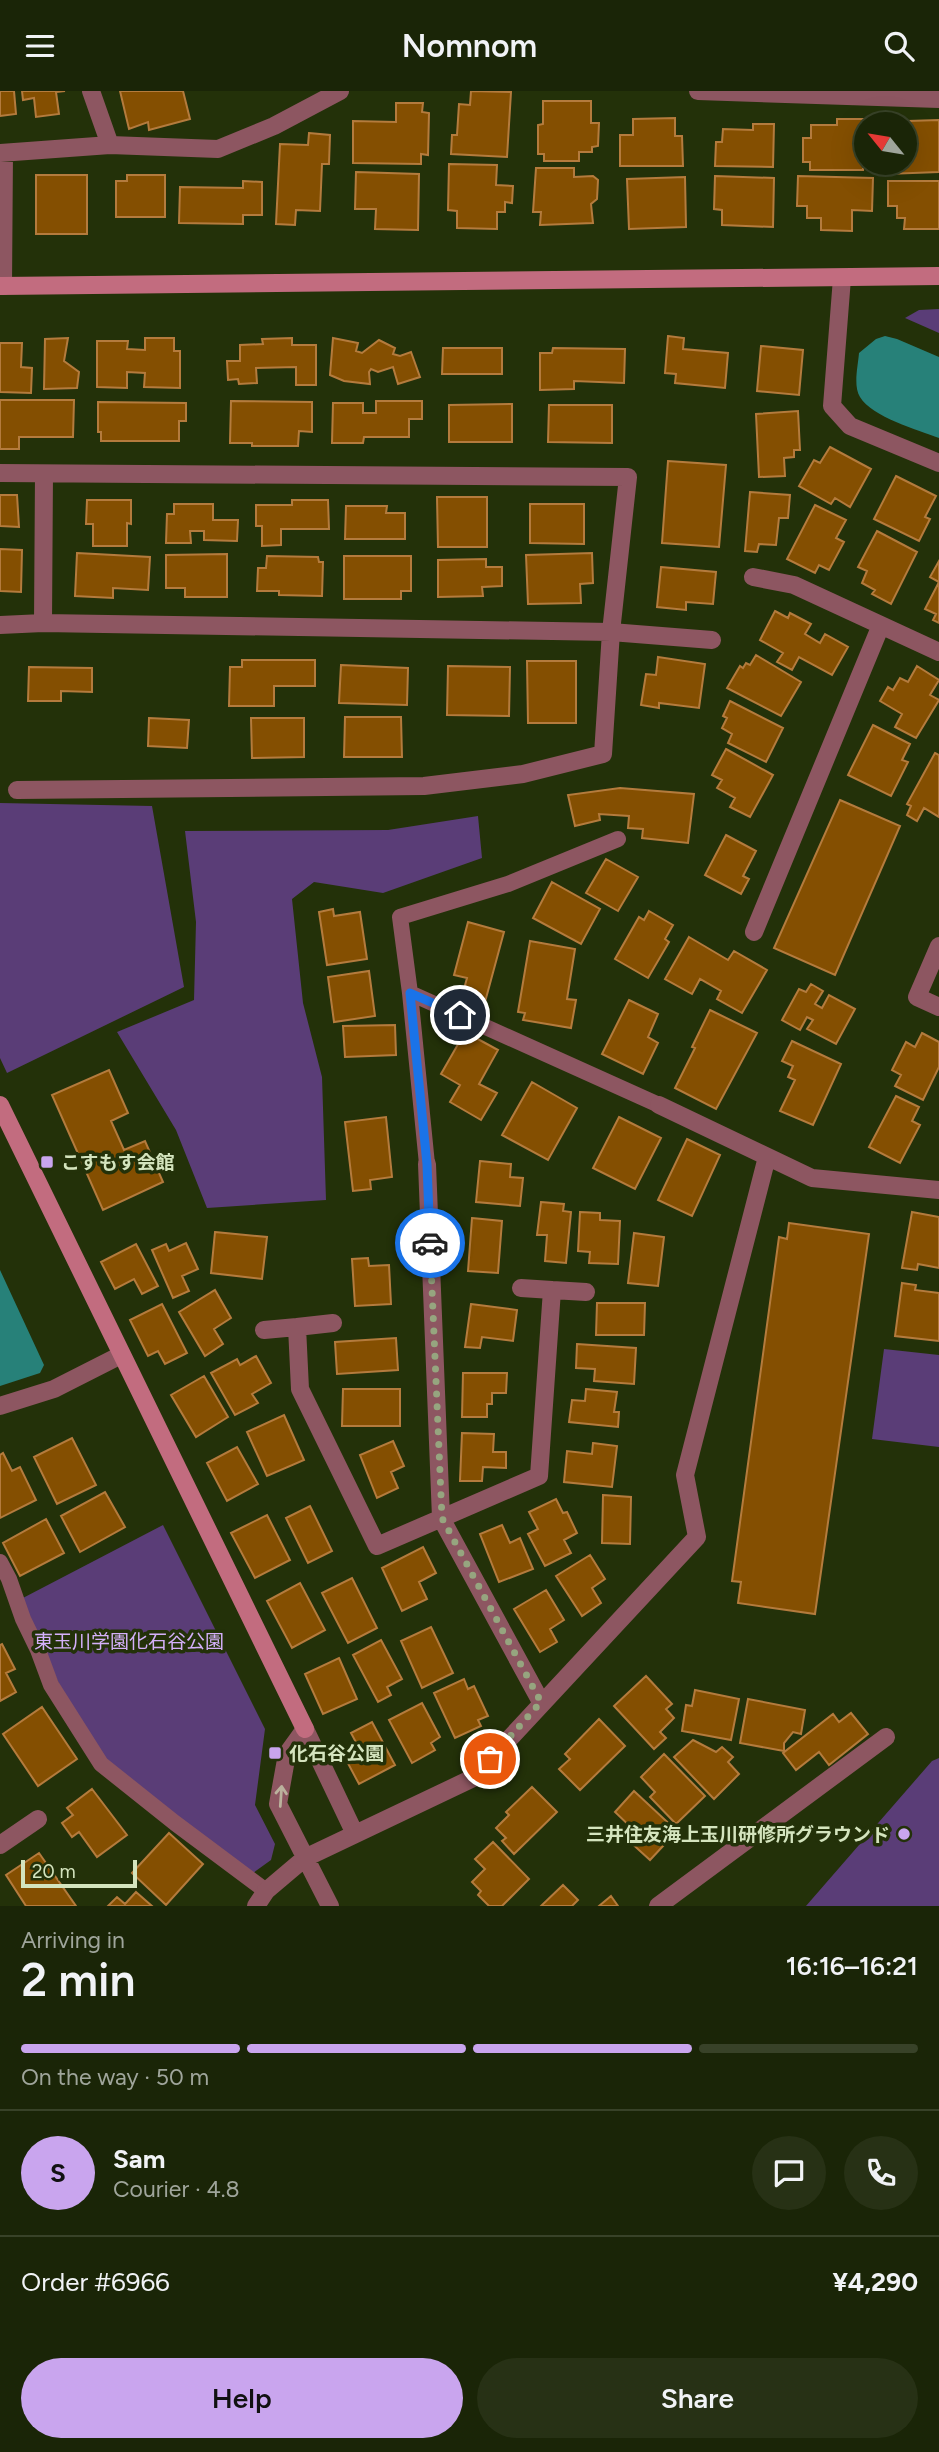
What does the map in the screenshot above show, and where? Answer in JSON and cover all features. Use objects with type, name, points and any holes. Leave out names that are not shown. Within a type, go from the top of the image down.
[{"type":"street","points":[[92,91],[110,145]]},
{"type":"street","points":[[340,91],[274,126],[218,149],[110,145],[2,153],[1,286],[939,276]]},
{"type":"street","points":[[698,91],[939,99]]},
{"type":"street","points":[[842,278],[832,406],[850,426],[939,463]]},
{"type":"street","points":[[0,473],[628,477],[611,632],[603,754],[523,774],[424,786],[17,790]]},
{"type":"street","points":[[43,623],[44,474]]},
{"type":"street","points":[[753,577],[794,585],[939,652]]},
{"type":"street","points":[[0,625],[43,623],[611,632],[712,640]]},
{"type":"street","points":[[754,932],[881,625]]},
{"type":"street","points":[[939,946],[917,997],[939,1007]]},
{"type":"street","points":[[0,1105],[355,1834]]},
{"type":"street","points":[[659,1105],[812,1178],[939,1190]]},
{"type":"street","points":[[261,1899],[305,1858],[473,1778],[697,1537],[685,1475],[767,1157]]},
{"type":"street","points":[[427,1164],[442,1518],[541,1702]]},
{"type":"street","points":[[521,1288],[586,1292]]},
{"type":"street","points":[[297,1327],[300,1389],[377,1546],[539,1476],[552,1290]]},
{"type":"street","points":[[264,1330],[333,1323]]},
{"type":"street","points":[[0,1406],[54,1389],[121,1355]]},
{"type":"street","points":[[305,1729],[287,1754],[278,1804],[330,1906]]},
{"type":"street","points":[[658,1906],[886,1737]]},
{"type":"street","points":[[0,1845],[38,1819]]},
{"type":"lane","points":[[427,1164],[400,917],[508,884],[618,839]]},
{"type":"lane","points":[[410,993],[659,1105]]},
{"type":"lane","points":[[0,1562],[51,1685],[101,1764],[175,1823],[261,1899]]},
{"type":"green space","points":[[939,309],[939,333],[905,318],[919,310]]},
{"type":"green space","points":[[0,803],[152,806],[184,987],[7,1073],[0,1058]]},
{"type":"green space","points":[[478,816],[482,858],[383,893],[314,882],[292,899],[303,1003],[322,1077],[326,1200],[207,1208],[176,1130],[117,1032],[194,1000],[196,922],[185,831],[388,830]]},
{"type":"green space","points":[[884,1349],[939,1355],[939,1447],[872,1439]]},
{"type":"green space","name":"東玉川学園化石谷公園","points":[[163,1525],[265,1729],[255,1805],[275,1844],[271,1860],[249,1876],[102,1758],[59,1684],[21,1599]]},
{"type":"green space","name":"三井住友海上玉川研修所グラウンド","points":[[939,1758],[939,1906],[806,1906],[932,1761]]},
{"type":"water","points":[[885,336],[939,357],[939,438],[885,417],[874,411],[860,397],[856,382],[859,353],[876,339]]},
{"type":"water","points":[[0,1270],[44,1365],[40,1373],[0,1386]]},
{"type":"building","points":[[0,91],[14,91],[16,114],[0,116]]},
{"type":"building","points":[[22,91],[65,91],[56,92],[59,114],[36,117],[34,98],[23,100]]},
{"type":"building","points":[[120,91],[183,91],[190,119],[149,130],[148,122],[129,129]]},
{"type":"building","points":[[471,91],[511,92],[507,157],[451,154],[452,135],[457,135],[459,104],[470,105]]},
{"type":"building","points":[[543,101],[591,101],[591,123],[599,123],[598,146],[592,147],[592,152],[579,152],[579,161],[544,161],[544,154],[538,154],[538,125],[543,124]]},
{"type":"building","points":[[396,103],[423,103],[422,112],[429,113],[428,155],[421,154],[421,164],[353,163],[353,121],[396,122]]},
{"type":"building","points":[[675,118],[675,136],[682,136],[683,166],[620,166],[620,135],[633,135],[633,119]]},
{"type":"building","points":[[837,119],[854,119],[854,170],[810,170],[810,162],[803,162],[803,138],[811,138],[811,125],[837,125]]},
{"type":"building","points":[[939,120],[939,172],[917,173],[917,121]]},
{"type":"building","points":[[753,124],[774,124],[773,167],[715,166],[716,142],[722,142],[723,129],[753,130]]},
{"type":"building","points":[[309,133],[330,135],[329,164],[322,164],[320,211],[296,210],[295,225],[276,224],[280,144],[308,145]]},
{"type":"building","points":[[449,164],[497,165],[496,185],[513,186],[512,203],[505,202],[505,212],[497,212],[497,229],[457,228],[457,211],[448,210]]},
{"type":"building","points":[[536,168],[574,168],[574,177],[593,176],[598,180],[597,199],[591,204],[593,223],[540,225],[541,212],[533,212]]},
{"type":"building","points":[[356,172],[419,174],[418,230],[375,229],[376,209],[355,209]]},
{"type":"building","points":[[36,175],[87,175],[87,234],[36,234]]},
{"type":"building","points":[[127,175],[165,175],[165,217],[116,217],[116,181],[127,181]]},
{"type":"building","points":[[715,176],[774,178],[773,227],[722,225],[722,210],[714,209]]},
{"type":"building","points":[[798,176],[873,178],[872,211],[852,210],[852,231],[821,230],[821,218],[807,218],[807,206],[797,206]]},
{"type":"building","points":[[685,177],[686,227],[629,229],[627,179]]},
{"type":"building","points":[[243,181],[262,182],[262,215],[243,215],[243,224],[179,223],[180,187],[243,188]]},
{"type":"building","points":[[888,181],[939,181],[939,229],[904,229],[905,218],[897,218],[897,206],[888,206]]},
{"type":"building","points":[[668,336],[684,338],[683,349],[728,353],[725,388],[675,383],[676,374],[665,373]]},
{"type":"building","points":[[68,338],[64,361],[79,372],[77,388],[44,389],[45,339]]},
{"type":"building","points":[[145,338],[174,338],[174,351],[180,351],[180,388],[144,387],[145,373],[127,372],[127,388],[97,387],[97,341],[128,341],[127,349],[145,350]]},
{"type":"building","points":[[292,338],[292,345],[316,345],[316,385],[296,385],[296,367],[256,368],[257,383],[239,384],[238,379],[228,380],[227,361],[240,361],[240,345],[263,344],[262,339]]},
{"type":"building","points":[[333,338],[358,343],[356,351],[362,353],[379,340],[395,348],[393,354],[400,356],[411,352],[420,377],[398,384],[393,367],[378,372],[371,369],[370,384],[344,381],[330,375]]},
{"type":"building","points":[[0,343],[22,343],[21,367],[32,368],[31,393],[0,392]]},
{"type":"building","points":[[761,346],[803,350],[799,395],[757,391]]},
{"type":"building","points":[[443,348],[502,348],[502,374],[442,374]]},
{"type":"building","points":[[553,348],[625,349],[624,383],[574,381],[574,389],[540,390],[540,353],[552,353]]},
{"type":"building","points":[[0,400],[74,400],[73,437],[19,437],[19,449],[0,449]]},
{"type":"building","points":[[231,401],[312,402],[312,432],[299,431],[298,446],[230,443]]},
{"type":"building","points":[[376,401],[422,401],[422,419],[409,419],[409,437],[364,437],[363,443],[332,443],[333,403],[363,403],[363,413],[376,413]]},
{"type":"building","points":[[98,402],[186,403],[186,421],[179,421],[179,441],[101,441],[101,432],[98,432]]},
{"type":"building","points":[[512,404],[512,442],[449,442],[449,405]]},
{"type":"building","points":[[549,405],[612,405],[612,443],[548,442]]},
{"type":"building","points":[[798,411],[800,450],[794,450],[794,457],[784,458],[785,476],[759,477],[756,414]]},
{"type":"building","points":[[830,447],[871,469],[850,507],[835,498],[831,504],[799,486],[814,460],[820,463]]},
{"type":"building","points":[[668,461],[726,465],[719,547],[662,543]]},
{"type":"building","points":[[896,476],[936,496],[925,517],[930,519],[919,541],[874,519]]},
{"type":"building","points":[[750,492],[790,495],[788,518],[779,518],[776,545],[759,544],[757,552],[745,551]]},
{"type":"building","points":[[0,495],[17,495],[19,527],[0,526]]},
{"type":"building","points":[[437,497],[487,497],[487,547],[438,547]]},
{"type":"building","points":[[87,500],[131,500],[127,546],[93,546],[93,524],[86,524]]},
{"type":"building","points":[[292,500],[328,500],[329,529],[281,529],[281,545],[262,546],[262,526],[256,526],[256,505],[292,505]]},
{"type":"building","points":[[174,504],[213,504],[213,520],[238,520],[237,541],[204,540],[204,531],[190,531],[191,543],[166,543],[167,514],[174,514]]},
{"type":"building","points":[[530,504],[584,504],[584,544],[530,543]]},
{"type":"building","points":[[815,505],[846,520],[836,538],[844,542],[829,570],[819,565],[815,573],[787,559]]},
{"type":"building","points":[[346,506],[387,506],[386,513],[405,513],[405,539],[345,539]]},
{"type":"building","points":[[877,531],[917,552],[891,604],[872,594],[875,590],[862,583],[867,571],[858,567]]},
{"type":"building","points":[[0,549],[22,550],[21,592],[0,591]]},
{"type":"building","points":[[77,553],[150,557],[148,590],[113,588],[113,598],[75,596]]},
{"type":"building","points":[[592,553],[593,583],[580,584],[581,603],[528,604],[526,555]]},
{"type":"building","points":[[227,554],[227,597],[185,597],[185,588],[166,588],[166,555]]},
{"type":"building","points":[[267,556],[318,557],[319,562],[323,562],[322,596],[279,595],[279,591],[257,591],[258,568],[266,568]]},
{"type":"building","points":[[344,556],[411,556],[411,591],[401,591],[401,599],[344,599]]},
{"type":"building","points":[[486,559],[486,567],[502,567],[502,586],[482,587],[483,596],[438,597],[438,560]]},
{"type":"building","points":[[939,561],[939,582],[930,577]]},
{"type":"building","points":[[661,567],[716,572],[713,604],[686,602],[686,610],[657,607]]},
{"type":"building","points":[[939,582],[939,623],[933,620],[936,614],[925,609]]},
{"type":"building","points":[[775,611],[788,618],[790,613],[811,624],[805,634],[820,643],[825,634],[848,647],[832,675],[799,657],[792,670],[777,662],[783,653],[760,640]]},
{"type":"building","points":[[756,655],[801,682],[781,716],[727,688],[740,666],[743,668],[746,663],[750,665]]},
{"type":"building","points":[[658,657],[705,664],[699,708],[659,703],[659,708],[641,705],[646,674],[656,675]]},
{"type":"building","points":[[242,660],[315,660],[315,686],[274,686],[274,706],[229,706],[230,667],[242,667]]},
{"type":"building","points":[[527,661],[576,661],[576,723],[528,723]]},
{"type":"building","points":[[341,665],[408,668],[407,705],[339,703]]},
{"type":"building","points":[[448,666],[510,667],[509,716],[447,715]]},
{"type":"building","points":[[917,666],[939,680],[930,695],[939,700],[916,738],[895,727],[902,714],[880,701],[888,687],[893,690],[900,678],[908,682]]},
{"type":"building","points":[[29,667],[92,668],[92,692],[61,691],[61,701],[28,701]]},
{"type":"building","points":[[730,701],[783,728],[766,762],[728,743],[732,734],[722,728],[727,718],[723,716]]},
{"type":"building","points":[[345,717],[401,717],[402,757],[344,757]]},
{"type":"building","points":[[149,718],[189,720],[187,748],[148,746]]},
{"type":"building","points":[[251,718],[304,718],[304,757],[252,758]]},
{"type":"building","points":[[873,725],[910,744],[902,760],[908,762],[891,796],[848,775]]},
{"type":"building","points":[[726,749],[773,775],[750,817],[730,807],[735,798],[717,788],[722,780],[712,775]]},
{"type":"building","points":[[935,753],[939,755],[939,817],[924,808],[917,821],[907,815],[911,806],[907,804]]},
{"type":"building","points":[[620,788],[694,794],[688,843],[642,838],[643,829],[628,828],[629,816],[599,814],[600,820],[575,826],[568,795]]},
{"type":"building","points":[[840,800],[900,826],[835,975],[774,948]]},
{"type":"building","points":[[726,835],[756,851],[743,876],[749,879],[741,894],[705,875]]},
{"type":"building","points":[[606,859],[638,877],[618,911],[586,893]]},
{"type":"building","points":[[552,882],[600,909],[581,944],[533,918]]},
{"type":"building","points":[[333,909],[334,916],[360,912],[367,959],[327,965],[319,912]]},
{"type":"building","points":[[649,911],[673,925],[665,939],[669,942],[648,978],[615,959],[639,917],[644,920]]},
{"type":"building","points":[[468,922],[504,932],[485,1002],[462,996],[467,978],[454,975]]},
{"type":"building","points":[[689,937],[728,960],[734,951],[767,970],[742,1013],[717,999],[721,991],[700,979],[692,994],[665,979]]},
{"type":"building","points":[[530,941],[575,949],[567,999],[576,1000],[571,1028],[523,1020],[525,1013],[518,1012]]},
{"type":"building","points":[[369,971],[375,1016],[334,1022],[328,977]]},
{"type":"building","points":[[811,984],[823,991],[815,1004],[822,1008],[829,995],[855,1009],[836,1044],[807,1029],[813,1020],[807,1017],[800,1030],[782,1020],[799,989],[806,992]]},
{"type":"building","points":[[629,1000],[658,1014],[648,1037],[658,1043],[643,1074],[602,1054]]},
{"type":"building","points":[[710,1010],[757,1033],[716,1109],[675,1088]]},
{"type":"building","points":[[395,1025],[396,1055],[345,1057],[343,1026]]},
{"type":"building","points":[[465,1032],[498,1050],[479,1084],[497,1093],[481,1120],[450,1102],[460,1085],[441,1074]]},
{"type":"building","points":[[922,1033],[939,1042],[939,1067],[923,1100],[895,1086],[901,1075],[892,1070],[906,1042],[915,1047]]},
{"type":"building","points":[[792,1041],[841,1064],[813,1125],[780,1111],[795,1080],[788,1077],[793,1066],[782,1061]]},
{"type":"building","points":[[109,1070],[128,1113],[111,1121],[124,1150],[145,1141],[163,1182],[103,1210],[52,1095]]},
{"type":"building","points":[[532,1082],[577,1108],[548,1160],[502,1135]]},
{"type":"building","points":[[896,1096],[919,1107],[912,1121],[920,1125],[900,1163],[869,1147]]},
{"type":"building","points":[[386,1117],[392,1177],[370,1180],[371,1189],[353,1191],[345,1122]]},
{"type":"building","points":[[619,1117],[661,1138],[635,1189],[593,1168]]},
{"type":"building","points":[[687,1139],[720,1155],[692,1216],[658,1200]]},
{"type":"building","points":[[480,1161],[511,1164],[510,1177],[523,1178],[520,1206],[476,1202]]},
{"type":"building","points":[[541,1202],[564,1204],[563,1211],[571,1212],[566,1263],[545,1261],[547,1235],[537,1235]]},
{"type":"building","points":[[580,1212],[600,1213],[600,1220],[620,1221],[618,1264],[589,1263],[590,1252],[578,1251]]},
{"type":"building","points":[[912,1212],[939,1217],[939,1268],[918,1264],[917,1270],[902,1268]]},
{"type":"building","points":[[472,1218],[502,1221],[498,1273],[468,1271]]},
{"type":"building","points":[[789,1223],[869,1234],[815,1614],[738,1603],[741,1582],[732,1581],[779,1237],[787,1239]]},
{"type":"building","points":[[215,1232],[267,1237],[262,1279],[211,1273]]},
{"type":"building","points":[[634,1233],[664,1237],[658,1286],[628,1283]]},
{"type":"building","points":[[186,1243],[198,1269],[182,1276],[189,1291],[173,1298],[152,1250],[166,1244],[169,1251]]},
{"type":"building","points":[[136,1244],[158,1286],[142,1294],[134,1279],[115,1289],[101,1262]]},
{"type":"building","points":[[368,1258],[369,1266],[389,1265],[391,1304],[355,1306],[352,1259]]},
{"type":"building","points":[[902,1283],[916,1285],[915,1290],[939,1293],[939,1341],[895,1336]]},
{"type":"building","points":[[215,1290],[231,1318],[214,1329],[223,1344],[205,1356],[179,1312]]},
{"type":"building","points":[[597,1303],[645,1303],[644,1335],[596,1335]]},
{"type":"building","points":[[162,1304],[187,1353],[165,1364],[158,1351],[148,1356],[130,1320]]},
{"type":"building","points":[[471,1304],[517,1310],[513,1341],[482,1337],[480,1348],[465,1347]]},
{"type":"building","points":[[396,1338],[398,1370],[337,1374],[335,1342]]},
{"type":"building","points":[[577,1344],[636,1348],[634,1384],[594,1381],[595,1369],[576,1368]]},
{"type":"building","points":[[256,1356],[271,1383],[252,1394],[258,1403],[235,1415],[211,1373],[237,1359],[240,1365]]},
{"type":"building","points":[[463,1373],[507,1373],[506,1393],[492,1393],[492,1404],[487,1404],[487,1417],[462,1417]]},
{"type":"building","points":[[204,1376],[228,1417],[196,1437],[171,1395]]},
{"type":"building","points":[[343,1389],[400,1389],[400,1426],[342,1426]]},
{"type":"building","points":[[586,1389],[617,1392],[614,1412],[619,1412],[618,1427],[569,1422],[572,1400],[585,1401]]},
{"type":"building","points":[[284,1415],[304,1460],[267,1476],[247,1432]]},
{"type":"building","points":[[462,1433],[494,1434],[493,1452],[506,1452],[506,1468],[483,1467],[482,1481],[460,1481]]},
{"type":"building","points":[[72,1438],[96,1485],[57,1504],[34,1457]]},
{"type":"building","points":[[393,1441],[404,1466],[391,1472],[398,1488],[377,1498],[360,1455]]},
{"type":"building","points":[[593,1443],[617,1446],[612,1487],[564,1482],[567,1451],[592,1454]]},
{"type":"building","points":[[237,1447],[258,1484],[227,1501],[207,1463]]},
{"type":"building","points":[[3,1453],[12,1471],[20,1467],[36,1500],[0,1518],[0,1455]]},
{"type":"building","points":[[105,1492],[125,1527],[80,1552],[61,1516]]},
{"type":"building","points":[[603,1495],[631,1497],[630,1544],[602,1543]]},
{"type":"building","points":[[556,1499],[563,1513],[567,1512],[577,1533],[564,1540],[571,1553],[545,1566],[528,1534],[538,1529],[529,1512]]},
{"type":"building","points":[[310,1506],[332,1551],[308,1563],[286,1518]]},
{"type":"building","points":[[267,1515],[290,1560],[255,1578],[231,1533]]},
{"type":"building","points":[[46,1519],[64,1553],[20,1576],[3,1543]]},
{"type":"building","points":[[502,1525],[510,1543],[520,1538],[533,1569],[499,1582],[480,1534]]},
{"type":"building","points":[[423,1547],[436,1573],[419,1582],[427,1599],[402,1611],[382,1568]]},
{"type":"building","points":[[590,1555],[605,1579],[592,1588],[601,1603],[582,1616],[556,1576]]},
{"type":"building","points":[[352,1578],[377,1628],[348,1643],[322,1593]]},
{"type":"building","points":[[300,1583],[325,1630],[292,1648],[267,1601]]},
{"type":"building","points":[[546,1590],[564,1620],[550,1629],[557,1642],[540,1652],[514,1609]]},
{"type":"building","points":[[431,1627],[453,1673],[422,1688],[401,1641]]},
{"type":"building","points":[[381,1640],[402,1679],[387,1687],[391,1695],[378,1702],[353,1655]]},
{"type":"building","points":[[2,1644],[15,1669],[6,1673],[16,1692],[0,1701],[0,1645]]},
{"type":"building","points":[[339,1658],[357,1699],[323,1714],[305,1674]]},
{"type":"building","points":[[646,1676],[672,1704],[666,1709],[674,1718],[660,1732],[666,1738],[654,1749],[614,1706]]},
{"type":"building","points":[[464,1679],[468,1689],[474,1686],[488,1716],[478,1720],[481,1726],[455,1738],[434,1693]]},
{"type":"building","points":[[695,1690],[739,1699],[731,1740],[682,1731],[686,1705],[692,1706]]},
{"type":"building","points":[[748,1699],[805,1710],[801,1734],[793,1732],[784,1743],[784,1751],[740,1743]]},
{"type":"building","points":[[422,1703],[440,1737],[431,1743],[435,1750],[412,1763],[389,1720]]},
{"type":"building","points":[[42,1707],[77,1759],[38,1786],[3,1734]]},
{"type":"building","points":[[851,1713],[868,1734],[829,1765],[819,1752],[796,1770],[783,1753],[833,1714],[839,1722]]},
{"type":"building","points":[[599,1719],[625,1746],[580,1790],[559,1769],[570,1759],[565,1754]]},
{"type":"building","points":[[372,1722],[395,1765],[359,1784],[343,1754],[358,1746],[351,1733]]},
{"type":"building","points":[[693,1740],[716,1752],[722,1747],[733,1757],[728,1762],[739,1774],[714,1799],[674,1757]]},
{"type":"building","points":[[664,1754],[705,1796],[676,1824],[650,1797],[655,1792],[641,1777]]},
{"type":"building","points":[[532,1787],[557,1812],[514,1854],[502,1841],[506,1838],[496,1828],[509,1815],[506,1812]]},
{"type":"building","points":[[92,1789],[127,1835],[97,1857],[79,1832],[72,1837],[62,1823],[73,1815],[67,1808]]},
{"type":"building","points":[[634,1791],[677,1831],[650,1860],[629,1841],[636,1832],[615,1812]]},
{"type":"building","points":[[169,1833],[203,1864],[166,1905],[132,1873]]},
{"type":"building","points":[[493,1842],[529,1879],[502,1906],[489,1906],[478,1895],[481,1891],[472,1882],[485,1869],[475,1859]]},
{"type":"building","points":[[39,1853],[76,1906],[26,1906],[6,1875]]},
{"type":"building","points":[[563,1885],[578,1900],[572,1906],[541,1906]]},
{"type":"building","points":[[136,1892],[152,1906],[108,1906],[117,1897],[125,1904]]},
{"type":"building","points":[[611,1896],[618,1906],[599,1906]]},
{"type":"way so far","points":[[430,1243],[442,1518],[541,1702],[490,1759]]},
{"type":"place","name":"こすもす会館","points":[[47,1162]]},
{"type":"place","name":"化石谷公園","points":[[275,1753]]},
{"type":"place","name":"三井住友海上玉川研修所グラウンド","points":[[904,1834]]},
{"type":"route","points":[[430,1243],[427,1164],[410,993],[460,1015]]}]
